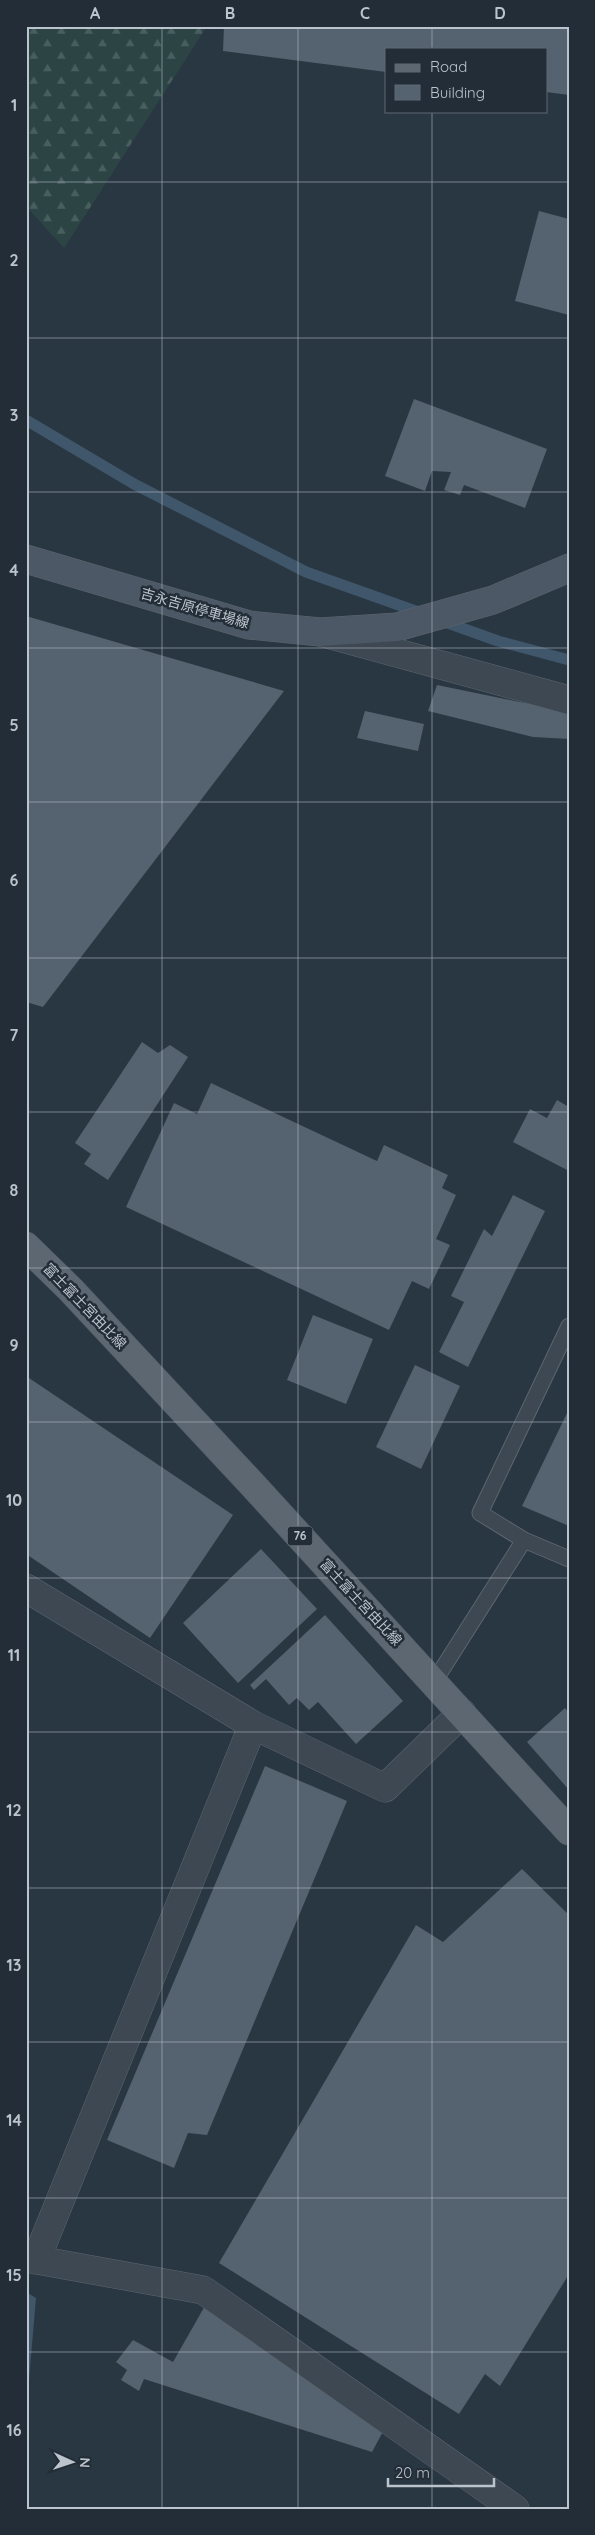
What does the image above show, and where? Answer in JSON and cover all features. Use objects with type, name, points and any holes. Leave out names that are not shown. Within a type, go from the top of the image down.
[{"type":"main road","name":"吉永吉原停車場線","points":[[26,559],[248,624],[320,632],[397,626],[493,600],[569,568]]},
{"type":"main road","name":"富士富士宮由比線","points":[[26,1246],[71,1290],[244,1475],[569,1831]]},
{"type":"street","points":[[320,632],[569,700]]},
{"type":"street","points":[[26,1588],[253,1725],[385,1788],[462,1713]]},
{"type":"street","points":[[253,1725],[31,2259],[203,2290],[515,2509]]},
{"type":"lane","points":[[569,1326],[480,1513],[524,1540],[569,1559]]},
{"type":"lane","points":[[434,1682],[524,1540]]},
{"type":"green space","points":[[26,26],[207,26],[64,248],[26,206]]},
{"type":"water","points":[[26,2292],[36,2298],[26,2415]]},
{"type":"building","points":[[224,26],[569,26],[569,95],[548,92],[548,48],[385,48],[385,72],[223,51]]},
{"type":"building","points":[[539,211],[569,219],[569,315],[515,301]]},
{"type":"building","points":[[414,399],[547,449],[525,508],[464,485],[460,495],[444,490],[451,472],[432,471],[425,491],[385,476]]},
{"type":"building","points":[[26,616],[284,691],[43,1007],[26,1002]]},
{"type":"building","points":[[437,685],[569,712],[569,739],[533,737],[428,711]]},
{"type":"building","points":[[365,711],[424,724],[418,751],[357,738]]},
{"type":"building","points":[[142,1042],[158,1053],[170,1045],[188,1057],[108,1180],[84,1164],[91,1154],[75,1143]]},
{"type":"building","points":[[211,1083],[377,1161],[384,1145],[448,1175],[442,1188],[456,1195],[436,1239],[450,1245],[429,1289],[412,1281],[389,1330],[126,1207],[174,1103],[197,1114]]},
{"type":"building","points":[[557,1100],[569,1107],[569,1171],[513,1142],[530,1109],[547,1118]]},
{"type":"building","points":[[513,1195],[545,1211],[468,1367],[439,1352],[464,1302],[451,1296],[484,1229],[492,1236]]},
{"type":"building","points":[[313,1315],[373,1339],[346,1404],[287,1380]]},
{"type":"building","points":[[415,1365],[460,1386],[421,1469],[376,1447]]},
{"type":"building","points":[[26,1376],[233,1515],[150,1638],[26,1554]]},
{"type":"building","points":[[569,1409],[569,1526],[522,1506]]},
{"type":"building","points":[[261,1549],[317,1609],[238,1683],[183,1623]]},
{"type":"building","points":[[325,1615],[403,1701],[356,1744],[318,1702],[309,1710],[297,1698],[289,1705],[266,1679],[254,1690],[250,1685]]},
{"type":"building","points":[[565,1708],[569,1713],[569,1790],[527,1742]]},
{"type":"building","points":[[265,1766],[347,1801],[207,2135],[188,2133],[174,2168],[107,2140]]},
{"type":"building","points":[[522,1869],[569,1915],[569,2274],[500,2386],[485,2374],[459,2414],[219,2263],[416,1925],[443,1942]]},
{"type":"building","points":[[206,2304],[386,2426],[372,2452],[144,2379],[139,2391],[121,2380],[127,2370],[116,2362],[133,2340],[173,2362]]},
{"type":"waterway","points":[[26,420],[134,484],[306,572],[424,614]]},
{"type":"waterway","points":[[442,621],[498,641],[569,660]]}]
